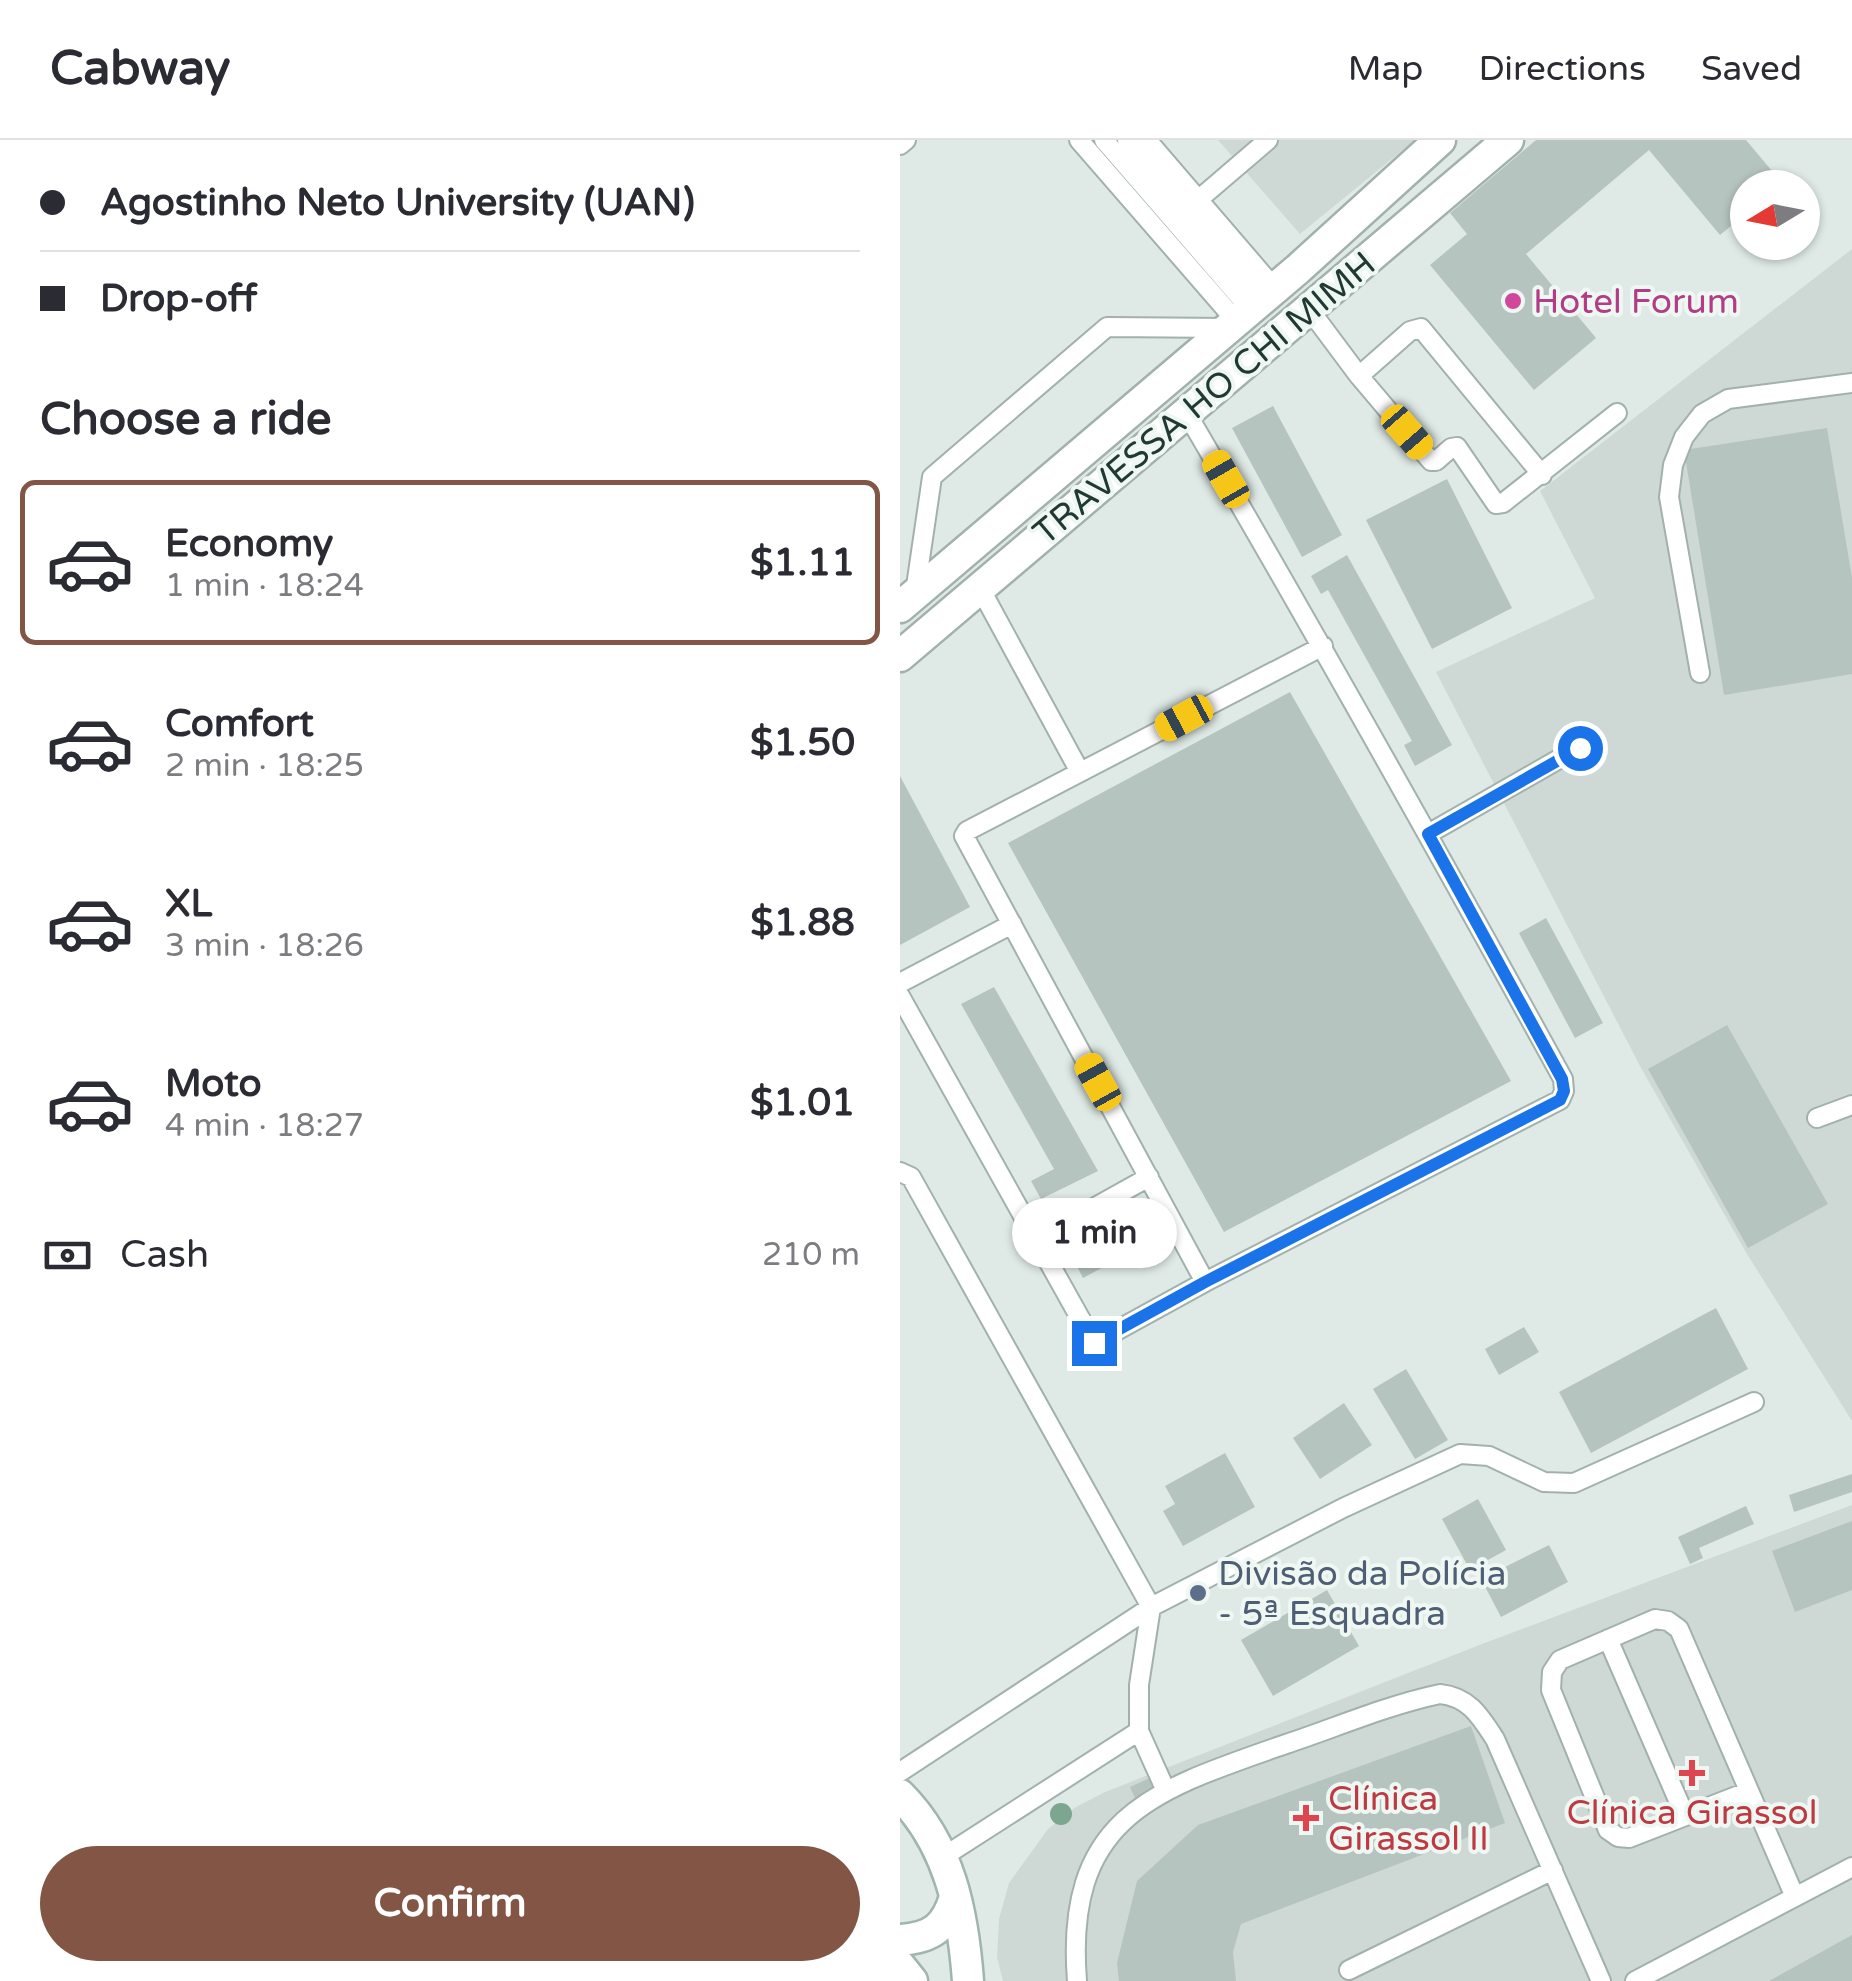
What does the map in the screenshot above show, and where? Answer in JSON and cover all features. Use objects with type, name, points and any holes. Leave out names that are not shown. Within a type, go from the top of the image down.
[{"type":"street","name":"TRAVESSA HO CHI MIMH","points":[[904,602],[1251,309],[1440,140]]},
{"type":"street","name":"TRAVESSA HO CHI MIMH","points":[[900,656],[1508,140]]},
{"type":"street","points":[[900,1795],[933,1834],[943,1857],[962,1921],[968,1981]]},
{"type":"street","points":[[900,1940],[929,1936],[942,1927],[956,1896]]},
{"type":"street","points":[[900,1966],[912,1981]]},
{"type":"lane","points":[[900,145],[906,140]]},
{"type":"lane","points":[[1079,140],[1251,309]]},
{"type":"lane","points":[[1104,140],[1251,309]]},
{"type":"lane","points":[[1127,140],[1251,309]]},
{"type":"lane","points":[[1147,140],[1198,200],[1251,309]]},
{"type":"lane","points":[[1198,200],[1268,140]]},
{"type":"lane","points":[[904,602],[932,477],[1107,327],[1251,309]]},
{"type":"lane","points":[[1309,309],[1359,376],[1431,460],[1436,461],[1458,447],[1496,504],[1542,474],[1617,413]]},
{"type":"lane","points":[[1359,376],[1410,331],[1421,328],[1542,474]]},
{"type":"lane","points":[[1700,672],[1669,498],[1673,465],[1684,437],[1702,414],[1728,399],[1852,383]]},
{"type":"lane","points":[[900,996],[1094,1343],[1560,1100],[1564,1091],[1562,1079],[1323,646],[1186,412]]},
{"type":"lane","points":[[980,588],[1080,772]]},
{"type":"lane","points":[[1205,1282],[964,836],[967,831],[1323,646]]},
{"type":"lane","points":[[1428,834],[1580,748]]},
{"type":"lane","points":[[900,982],[1012,924]]},
{"type":"lane","points":[[1817,1118],[1852,1105]]},
{"type":"lane","points":[[900,1172],[911,1177],[1152,1607],[1138,1685],[1139,1731],[1166,1790]]},
{"type":"lane","points":[[1036,1240],[1149,1177]]},
{"type":"lane","points":[[900,1772],[1152,1607],[1343,1508],[1460,1454],[1489,1456],[1544,1482],[1574,1483],[1754,1402]]},
{"type":"lane","points":[[1746,1792],[1629,1838],[1618,1837],[1608,1830],[1551,1690],[1552,1672],[1560,1660],[1655,1619],[1668,1621],[1678,1629],[1794,1897]]},
{"type":"lane","points":[[1608,1638],[1685,1816]]},
{"type":"lane","points":[[1077,1981],[1078,1919],[1094,1860],[1133,1810],[1198,1775],[1440,1694],[1456,1696],[1470,1704],[1496,1739],[1601,1981]]},
{"type":"lane","points":[[943,1857],[1139,1731]]},
{"type":"lane","points":[[1635,1981],[1852,1867]]},
{"type":"lane","points":[[1349,1970],[1552,1870]]},
{"type":"shaded area","points":[[1218,140],[1415,140],[1300,234]]},
{"type":"shaded area","points":[[1852,249],[1852,1421],[1747,1254],[1641,1068],[1436,672],[1595,598],[1540,491]]},
{"type":"shaded area","points":[[1852,1505],[1852,1981],[1003,1981],[997,1957],[999,1919],[1009,1883],[1048,1829],[1076,1807],[1105,1792],[1482,1644]]},
{"type":"building","name":"Hotel Forum","points":[[1536,140],[1746,140],[1771,170],[1730,170],[1730,227],[1720,235],[1649,150],[1526,254],[1596,338],[1534,390],[1430,265],[1467,234],[1450,213]]},
{"type":"building","points":[[1273,406],[1342,535],[1302,557],[1232,428]]},
{"type":"building","points":[[1827,428],[1852,578],[1852,674],[1724,695],[1684,450]]},
{"type":"building","points":[[1447,479],[1512,608],[1432,649],[1366,520]]},
{"type":"building","points":[[1347,555],[1452,745],[1415,766],[1404,745],[1412,741],[1328,590],[1321,594],[1311,576]]},
{"type":"building","points":[[1290,692],[1511,1081],[1224,1232],[1008,843]]},
{"type":"building","points":[[900,776],[970,907],[900,945]]},
{"type":"building","points":[[1546,918],[1603,1023],[1575,1038],[1519,933]]},
{"type":"building","points":[[994,987],[1098,1171],[1041,1199],[1031,1181],[1054,1169],[961,1004]]},
{"type":"building","points":[[1727,1025],[1828,1204],[1748,1248],[1648,1069]]},
{"type":"building","points":[[1121,1197],[1146,1244],[1083,1278],[1059,1231]]},
{"type":"building","points":[[1716,1308],[1748,1369],[1591,1453],[1559,1392]]},
{"type":"building","points":[[1524,1327],[1539,1352],[1499,1375],[1485,1349]]},
{"type":"building","points":[[1406,1369],[1448,1440],[1415,1459],[1373,1389]]},
{"type":"building","points":[[1344,1403],[1372,1445],[1320,1479],[1293,1438]]},
{"type":"building","points":[[1225,1453],[1255,1507],[1183,1546],[1163,1511],[1175,1504],[1165,1486]]},
{"type":"building","points":[[1852,1474],[1852,1492],[1794,1512],[1789,1495]]},
{"type":"building","points":[[1478,1499],[1506,1550],[1470,1570],[1442,1519]]},
{"type":"building","points":[[1746,1506],[1754,1524],[1699,1548],[1703,1558],[1690,1564],[1678,1537]]},
{"type":"building","points":[[1852,1521],[1852,1590],[1795,1612],[1772,1551]]},
{"type":"building","points":[[1549,1545],[1568,1582],[1501,1617],[1481,1579]]},
{"type":"building","points":[[1327,1590],[1359,1646],[1273,1696],[1241,1640]]},
{"type":"building","points":[[1471,1726],[1505,1823],[1241,1924],[1233,1952],[1236,1981],[1119,1981],[1117,1963],[1137,1881],[1198,1825]]},
{"type":"building","points":[[1152,1777],[1159,1793],[1137,1803],[1130,1787]]},
{"type":"building","points":[[1852,1935],[1852,1981],[1769,1981]]},
{"type":"place","name":"Hotel Forum","points":[[1513,301]]},
{"type":"place","name":"Divisão da Polícia - 5ª Esquadra","points":[[1198,1593]]},
{"type":"place","name":"Clínica Girassol","points":[[1692,1773]]},
{"type":"place","name":"Clínica Girassol II","points":[[1306,1818]]},
{"type":"route","points":[[1094,1343],[1560,1100],[1564,1091],[1562,1079],[1428,834],[1580,748]]}]
